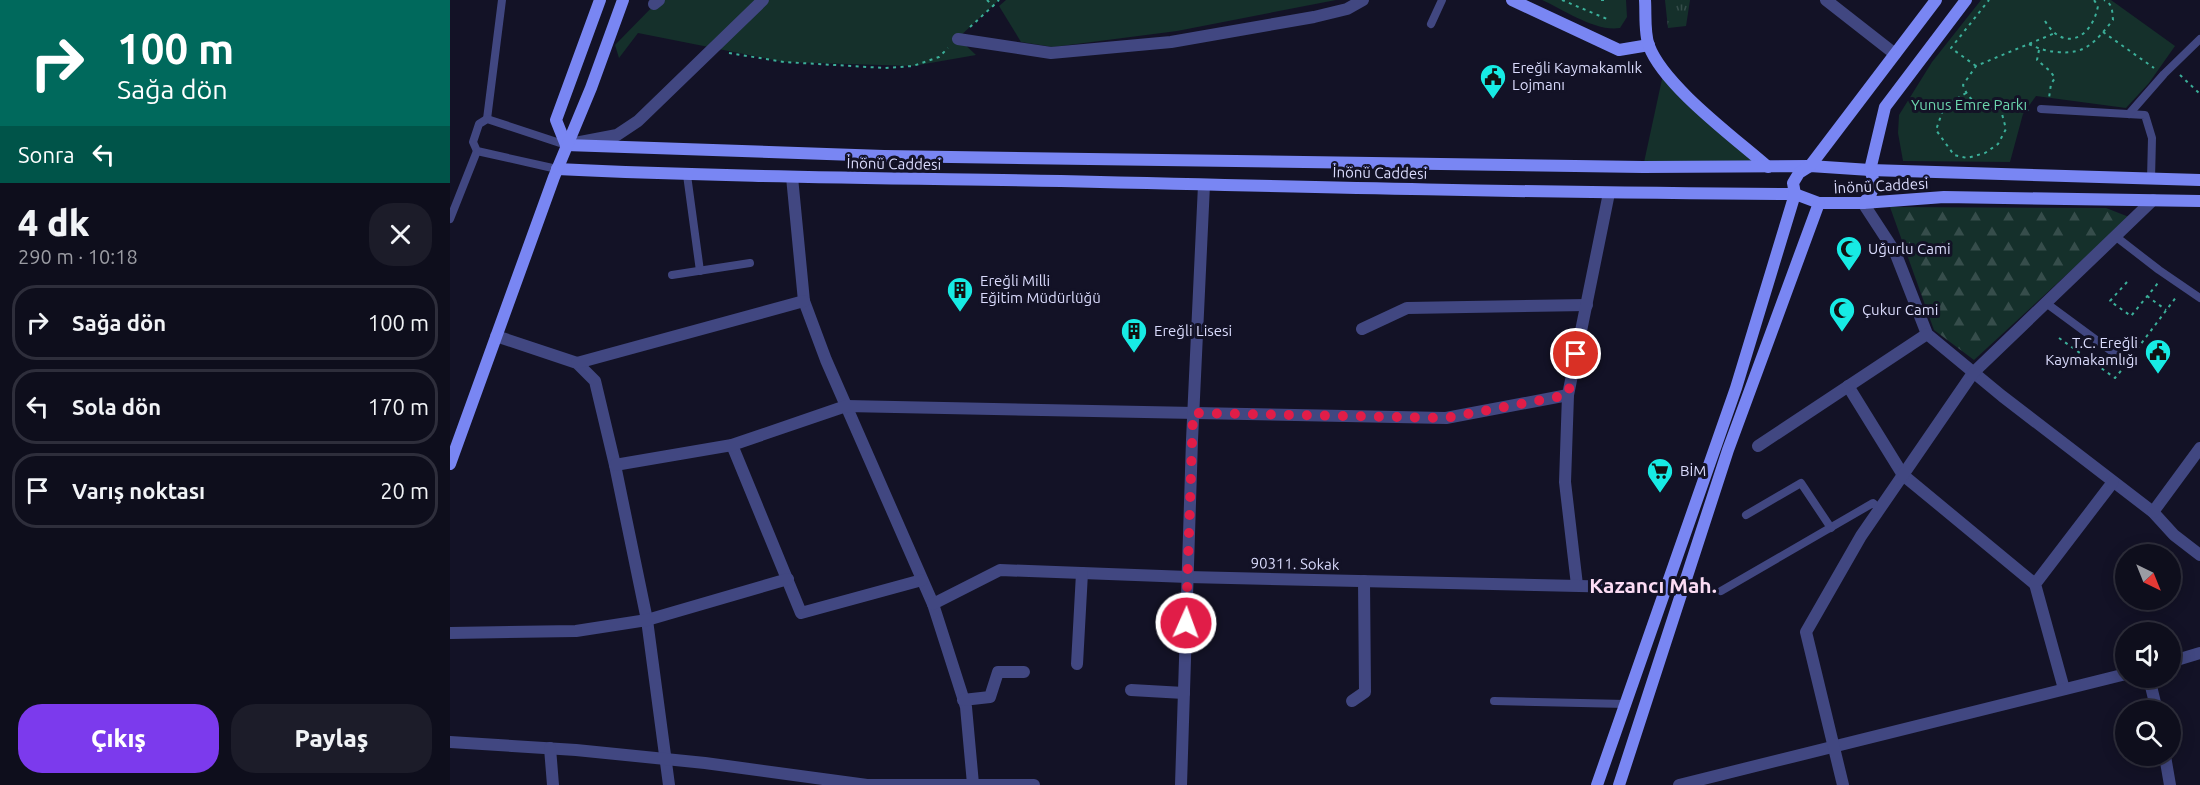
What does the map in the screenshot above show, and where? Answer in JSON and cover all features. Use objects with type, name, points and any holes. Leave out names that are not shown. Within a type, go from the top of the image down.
[{"type":"main road","points":[[566,145],[556,120],[600,0]]},
{"type":"main road","points":[[450,464],[557,169],[591,88],[623,0]]},
{"type":"main road","points":[[1512,0],[1619,50],[1649,45]]},
{"type":"main road","points":[[1645,0],[1649,45],[1664,70],[1679,89],[1768,167]]},
{"type":"main road","points":[[1597,785],[1736,388],[1795,194],[1793,183],[1799,173],[1810,166],[1935,0]]},
{"type":"main road","points":[[1863,203],[1870,197],[1873,188],[1874,179],[1870,170],[1885,107],[1966,0]]},
{"type":"main road","points":[[566,145],[896,156],[1643,167],[1810,166],[1870,170],[2200,180]]},
{"type":"main road","name":"İnönü Caddesi","points":[[557,169],[687,175],[1609,193],[1795,194],[1819,203],[1863,203],[1944,197],[2200,201]]},
{"type":"main road","points":[[1619,785],[1728,450],[1819,203]]},
{"type":"street","points":[[566,145],[617,135],[638,121],[763,0]]},
{"type":"street","points":[[958,39],[1051,53],[1171,42],[1347,9],[1364,0]]},
{"type":"street","points":[[1826,0],[1895,54]]},
{"type":"street","points":[[792,177],[804,301],[846,406],[933,604],[963,700],[973,784]]},
{"type":"street","points":[[1181,785],[1193,413],[1204,185]]},
{"type":"street","points":[[1577,585],[1565,482],[1568,395],[1609,193]]},
{"type":"street","points":[[1844,785],[1806,632],[1861,536],[1973,373],[2153,200]]},
{"type":"street","points":[[1863,203],[1895,252],[1927,334],[1973,373],[2153,512],[2174,535],[2200,555]]},
{"type":"street","points":[[577,363],[804,301]]},
{"type":"street","points":[[1362,329],[1407,308],[1587,305]]},
{"type":"street","points":[[1758,446],[1927,334]]},
{"type":"street","points":[[496,336],[577,363],[595,381],[647,620],[669,785]]},
{"type":"street","points":[[1848,386],[1903,475],[2035,584],[2064,689]]},
{"type":"street","points":[[615,465],[732,445],[846,406],[1446,418],[1568,395]]},
{"type":"street","points":[[732,445],[801,613],[922,580]]},
{"type":"street","points":[[2153,512],[2200,448]]},
{"type":"street","points":[[2035,584],[2113,482]]},
{"type":"street","name":"90311. Sokak","points":[[933,604],[1000,570],[1188,577],[1666,588]]},
{"type":"street","points":[[1077,664],[1082,573]]},
{"type":"street","points":[[450,633],[576,631],[647,620],[788,579]]},
{"type":"street","points":[[1352,701],[1365,693],[1364,580]]},
{"type":"street","points":[[2181,659],[2200,653]]},
{"type":"street","points":[[963,700],[990,697],[998,672],[1024,672]]},
{"type":"street","points":[[1679,785],[2115,677]]},
{"type":"street","points":[[1131,690],[1184,693]]},
{"type":"street","points":[[450,742],[550,748],[666,759],[867,784],[1034,785]]},
{"type":"street","points":[[550,748],[553,785]]},
{"type":"street","points":[[2167,766],[2170,785]]},
{"type":"lane","points":[[487,119],[502,0]]},
{"type":"lane","points":[[1431,24],[1442,0]]},
{"type":"lane","points":[[2129,114],[2164,74],[2200,39]]},
{"type":"lane","points":[[2044,109],[2145,115],[2152,138],[2151,179]]},
{"type":"lane","points":[[487,119],[566,145]]},
{"type":"lane","points":[[450,219],[477,151],[473,142],[479,124],[487,119]]},
{"type":"lane","points":[[477,151],[557,169]]},
{"type":"lane","points":[[687,175],[700,271]]},
{"type":"lane","points":[[2115,236],[2200,298]]},
{"type":"lane","points":[[672,275],[750,263]]},
{"type":"lane","points":[[2046,303],[2118,356]]},
{"type":"lane","points":[[1746,514],[1801,483],[1831,528]]},
{"type":"lane","points":[[1721,591],[1873,503],[1880,509]]},
{"type":"lane","points":[[1494,701],[1626,704]]},
{"type":"path","points":[[987,0],[993,6]]},
{"type":"path","points":[[711,50],[784,62],[885,68],[913,66],[939,57],[999,0]]},
{"type":"path","points":[[1562,0],[1607,20]]},
{"type":"path","points":[[1976,66],[1951,48],[1989,0]]},
{"type":"path","points":[[2044,21],[2050,31],[2055,33],[2073,39],[2084,35],[2096,18],[2098,6],[2095,0]]},
{"type":"path","points":[[2029,44],[2039,50],[2075,53],[2089,46],[2113,20],[2112,9],[2104,0]]},
{"type":"path","points":[[2103,32],[2164,74]]},
{"type":"path","points":[[2039,50],[2037,60],[2055,78],[2044,109],[2002,113],[1974,101],[1965,93],[1963,85],[1976,66],[2055,33]]},
{"type":"path","points":[[2172,67],[2200,94]]},
{"type":"path","points":[[1965,93],[1944,106],[1936,130],[1954,154],[1966,158],[1985,153],[1998,144],[2006,129],[2002,113]]},
{"type":"path","points":[[2127,282],[2110,301],[2131,316],[2165,274]]},
{"type":"path","points":[[2059,338],[2115,378],[2184,287]]},
{"type":"path","points":[[2147,296],[2166,310]]},
{"type":"green space","points":[[659,0],[999,0],[958,38],[976,55],[913,66],[784,62],[638,33],[619,58],[615,45]]},
{"type":"green space","points":[[1006,0],[1336,0],[1177,31],[1053,47],[1021,42],[999,6]]},
{"type":"green space","points":[[1542,0],[1626,0],[1627,17],[1620,28],[1601,27]]},
{"type":"green space","points":[[1665,0],[1690,0],[1686,26],[1668,28]]},
{"type":"green space","name":"Yunus Emre Parkı","points":[[1981,0],[2111,0],[2175,46],[2149,83],[2126,108],[2036,96],[2023,114],[2010,162],[1903,161],[1898,133],[1899,115],[1932,62]]},
{"type":"green space","points":[[1664,70],[1768,167],[1643,167]]},
{"type":"green space","points":[[1890,207],[2106,208],[2129,217],[1974,360],[1934,330]]},
{"type":"place","name":"Ereğli Kaymakamlık Lojmanı","points":[[1493,100]]},
{"type":"place","name":"Uğurlu Cami","points":[[1849,272]]},
{"type":"place","name":"Ereğli Milli Eğitim Müdürlüğü","points":[[960,313]]},
{"type":"place","name":"Çukur Cami","points":[[1842,333]]},
{"type":"place","name":"Ereğli Lisesi","points":[[1134,354]]},
{"type":"place","name":"T.C. Ereğli Kaymakamlığı","points":[[2158,375]]},
{"type":"place","name":"BİM","points":[[1660,494]]},
{"type":"district","name":"Kazancı Mah.","points":[[1653,586]]},
{"type":"route","points":[[1186,623],[1193,413],[1446,418],[1568,395],[1576,354]]}]
